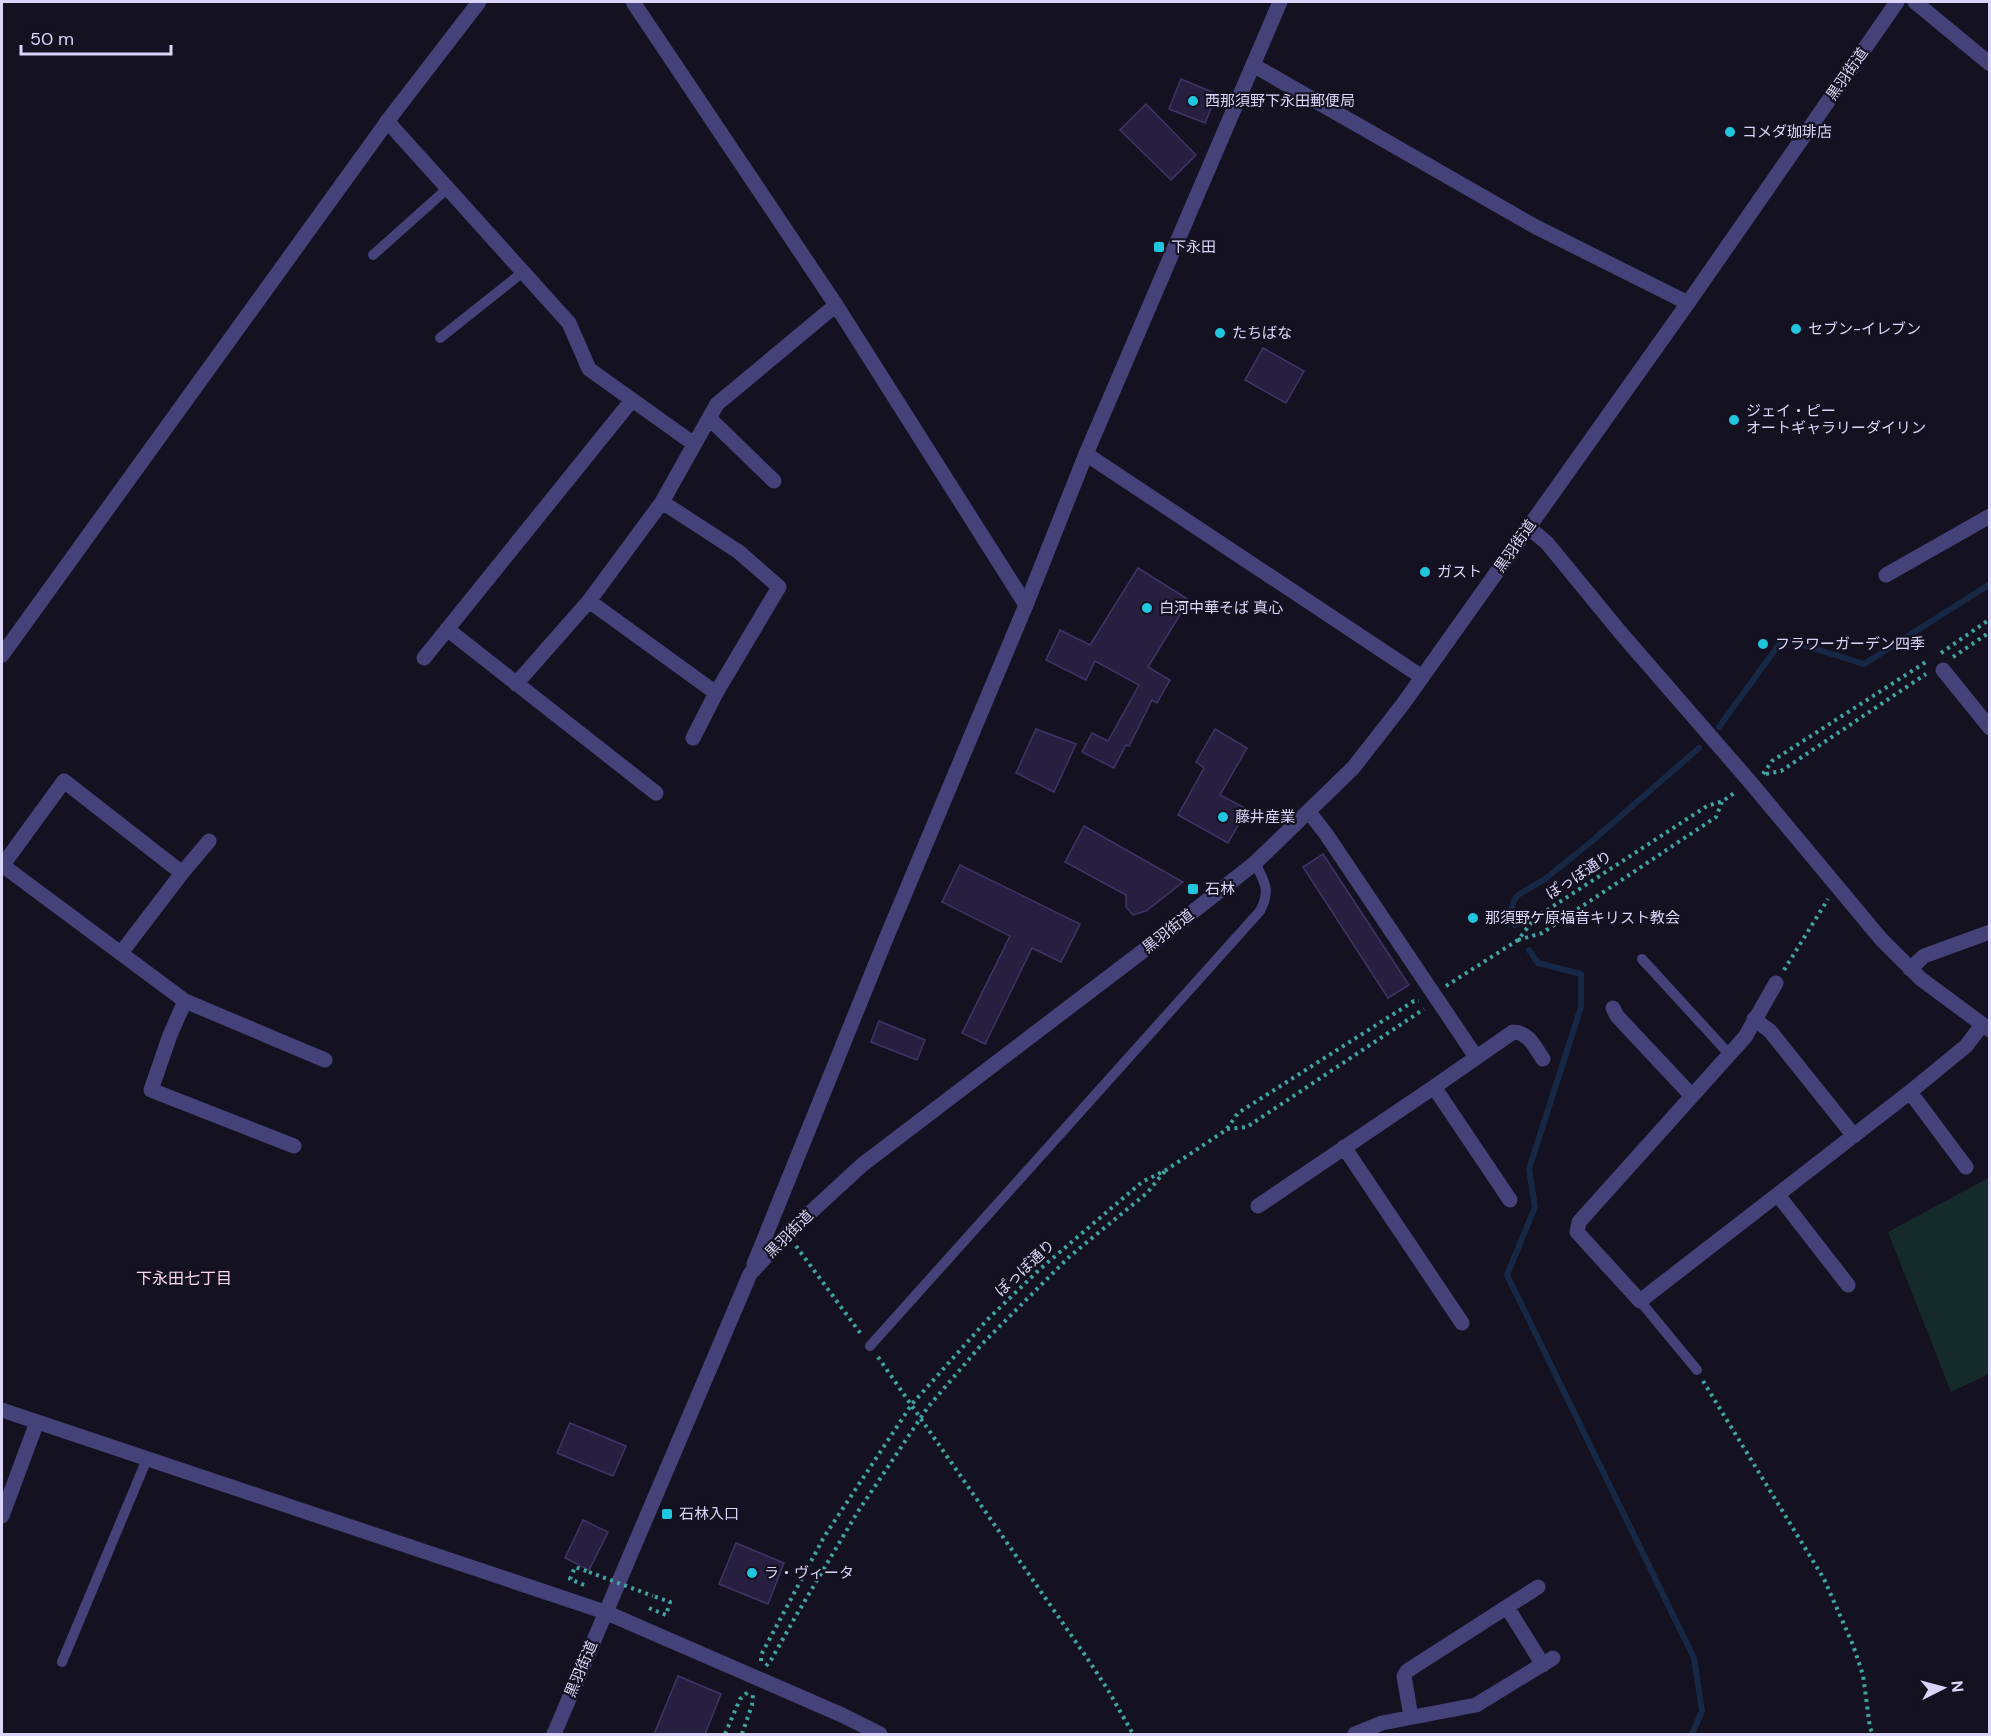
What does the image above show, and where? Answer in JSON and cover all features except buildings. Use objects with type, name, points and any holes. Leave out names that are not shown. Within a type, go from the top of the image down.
[{"type":"street","points":[[2,654],[387,121],[478,2]]},
{"type":"street","points":[[633,2],[836,305],[1026,605]]},
{"type":"street","points":[[750,1274],[1086,454],[1280,2]]},
{"type":"street","name":"黒羽街道","points":[[554,1734],[750,1274],[787,1234],[862,1165],[1255,863],[1353,768],[1422,677],[1688,303],[1897,2]]},
{"type":"street","points":[[1915,2],[1989,64]]},
{"type":"street","points":[[1253,65],[1534,226],[1688,303]]},
{"type":"street","points":[[387,121],[569,323],[589,369],[694,444]]},
{"type":"street","points":[[516,684],[589,601],[662,502],[717,404],[836,305]]},
{"type":"street","points":[[424,658],[632,400]]},
{"type":"street","points":[[709,418],[774,481]]},
{"type":"street","points":[[1086,454],[1422,677]]},
{"type":"street","points":[[662,502],[739,552],[779,587],[716,693],[693,738]]},
{"type":"street","points":[[1886,575],[1989,516]]},
{"type":"street","points":[[1528,527],[1546,543],[1881,939],[1921,979],[1986,1027],[1910,1092],[1640,1301],[1577,1232],[1579,1222],[1745,1038],[1776,983]]},
{"type":"street","points":[[589,601],[716,693]]},
{"type":"street","points":[[447,629],[656,793]]},
{"type":"street","points":[[1941,667],[1989,728]]},
{"type":"street","points":[[182,873],[64,781],[2,865],[185,1001],[325,1060]]},
{"type":"street","points":[[1309,812],[1476,1057]]},
{"type":"street","points":[[121,953],[209,841]]},
{"type":"street","points":[[1910,969],[1924,956],[1989,932]]},
{"type":"street","points":[[185,1001],[170,1035],[151,1090],[294,1146]]},
{"type":"street","points":[[1613,1008],[1617,1016],[1692,1096]]},
{"type":"street","points":[[1754,1019],[1770,1031],[1854,1136]]},
{"type":"street","points":[[1258,1206],[1513,1032],[1526,1035],[1543,1059]]},
{"type":"street","points":[[1434,1087],[1510,1200]]},
{"type":"street","points":[[1910,1092],[1966,1167]]},
{"type":"street","points":[[1344,1147],[1462,1323]]},
{"type":"street","points":[[1778,1195],[1848,1285]]},
{"type":"street","points":[[2,1410],[605,1611],[842,1715],[880,1734]]},
{"type":"street","points":[[2,1516],[38,1422]]},
{"type":"street","points":[[1412,1718],[1404,1676],[1407,1671],[1538,1587]]},
{"type":"street","points":[[1355,1734],[1373,1725],[1476,1705],[1548,1662],[1507,1607]]},
{"type":"lane","points":[[373,255],[448,189]]},
{"type":"lane","points":[[440,339],[523,272]]},
{"type":"lane","points":[[870,1346],[1260,912],[1267,898],[1265,884],[1255,863]]},
{"type":"lane","points":[[1642,959],[1730,1055]]},
{"type":"lane","points":[[1640,1301],[1696,1370]]},
{"type":"lane","points":[[62,1662],[147,1460]]},
{"type":"path","points":[[1989,619],[1935,657],[1772,761],[1762,775],[1781,771],[1941,667],[1989,632]]},
{"type":"path","name":"ぽっぽ通り","points":[[1442,989],[1518,940],[1535,918],[1707,806],[1723,801],[1738,791]]},
{"type":"path","points":[[1518,940],[1542,933],[1716,817],[1723,801]]},
{"type":"path","points":[[1776,983],[1835,886]]},
{"type":"path","name":"ぽっぽ通り","points":[[921,1417],[857,1513],[771,1660],[762,1670],[761,1655],[824,1538],[912,1404],[987,1320],[1040,1269],[1142,1182],[1166,1170],[1226,1130],[1238,1113],[1414,1001],[1426,1000],[1425,1008],[1247,1126],[1226,1130]]},
{"type":"path","points":[[921,1417],[982,1344],[1069,1257],[1147,1192],[1166,1170]]},
{"type":"path","points":[[787,1234],[921,1417],[1087,1658],[1133,1734]]},
{"type":"path","points":[[1696,1370],[1824,1579],[1853,1645],[1863,1675],[1870,1728],[1873,1734]]},
{"type":"path","points":[[585,1585],[570,1579],[575,1567],[670,1602],[666,1615],[649,1608]]},
{"type":"path","points":[[725,1734],[740,1699],[753,1688],[752,1705],[742,1734]]},
{"type":"green space","points":[[1988,1178],[1990,1180],[1989,1374],[1951,1392],[1888,1232]]},
{"type":"waterway","points":[[1719,727],[1783,639],[1864,664],[1990,584]]},
{"type":"waterway","points":[[1515,925],[1512,908],[1518,895],[1545,879],[1591,842],[1699,748]]},
{"type":"waterway","points":[[1529,950],[1538,963],[1581,974],[1581,1007],[1529,1169],[1535,1207],[1507,1275],[1694,1658],[1702,1711],[1692,1734]]},
{"type":"place","name":"西那須野下永田郵便局","points":[[1193,101]]},
{"type":"place","name":"コメダ珈琲店","points":[[1730,132]]},
{"type":"place","name":"下永田","points":[[1159,247]]},
{"type":"place","name":"セブン-イレブン","points":[[1796,329]]},
{"type":"place","name":"たちばな","points":[[1220,333]]},
{"type":"place","name":"ジェイ・ピー オートギャラリーダイリン","points":[[1734,420]]},
{"type":"place","name":"ガスト","points":[[1425,572]]},
{"type":"place","name":"白河中華そば 真心","points":[[1147,608]]},
{"type":"place","name":"フラワーガーデン四季","points":[[1763,644]]},
{"type":"place","name":"藤井産業","points":[[1223,817]]},
{"type":"place","name":"石林","points":[[1193,889]]},
{"type":"place","name":"那須野ケ原福音キリスト教会","points":[[1473,918]]},
{"type":"place","name":"石林入口","points":[[667,1514]]},
{"type":"place","name":"ラ・ヴィータ","points":[[752,1573]]},
{"type":"district","name":"下永田七丁目","points":[[184,1278]]}]
